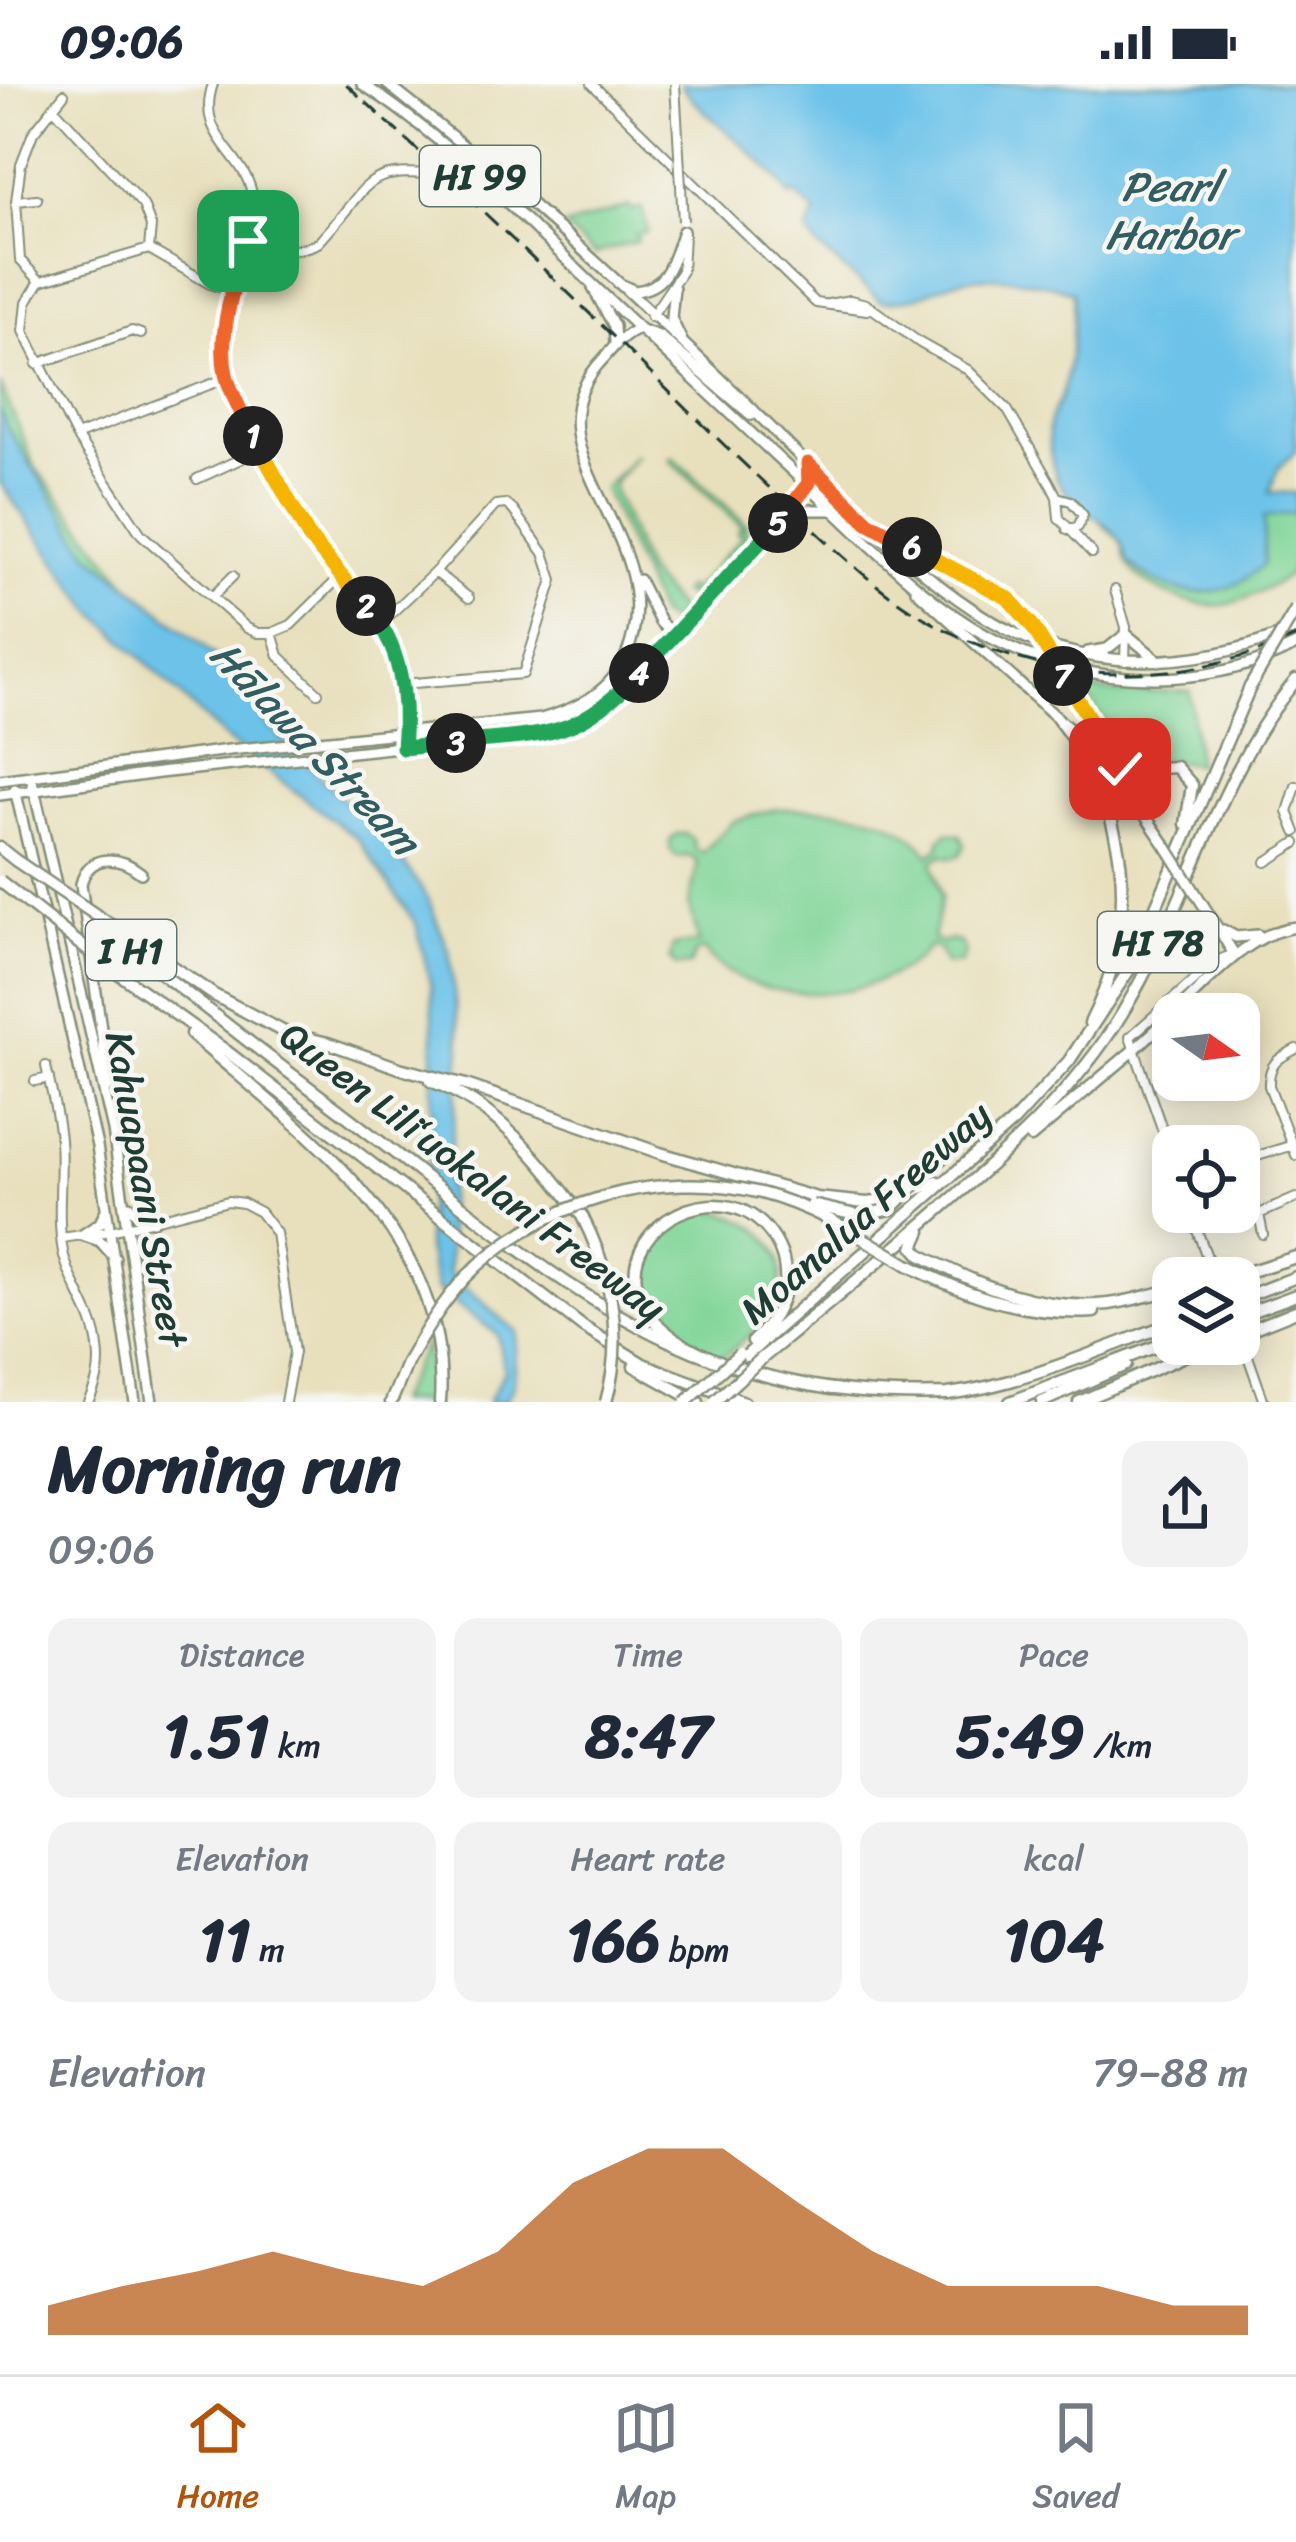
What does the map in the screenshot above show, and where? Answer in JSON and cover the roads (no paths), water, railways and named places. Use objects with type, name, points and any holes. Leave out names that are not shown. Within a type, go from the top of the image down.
[{"type":"highway","name":"HI 78","points":[[1069,1061],[1129,970],[1250,687],[1296,609]]},
{"type":"highway","name":"HI 78","points":[[980,1175],[1048,1111],[1121,1015],[1141,982],[1240,763],[1296,680]]},
{"type":"highway","points":[[1057,718],[1083,751],[1104,791],[1122,856],[1121,915],[1111,968],[1069,1061]]},
{"type":"highway","points":[[1146,813],[1146,777],[1168,766],[1185,773],[1193,792],[1180,850]]},
{"type":"highway","name":"Queen Liliʻuokalani Freeway","points":[[0,848],[604,1314],[686,1360],[790,1390],[888,1398],[990,1387],[1152,1330]]},
{"type":"highway","points":[[15,860],[214,995],[286,1033],[328,1042],[466,1092],[660,1153],[841,1202],[895,1200],[969,1159]]},
{"type":"highway","name":"Queen Liliʻuokalani Freeway","points":[[0,881],[583,1327],[644,1364],[744,1402]]},
{"type":"highway","points":[[980,1175],[1133,1050]]},
{"type":"highway","points":[[219,1051],[342,1167],[394,1229],[428,1300],[440,1352],[440,1402]]},
{"type":"highway","name":"Moanalua Freeway","points":[[742,1355],[1025,1110],[1069,1061]]},
{"type":"highway","points":[[466,1092],[533,1152],[582,1216],[602,1262],[614,1308],[614,1360],[606,1402]]},
{"type":"highway","points":[[391,1402],[436,1313],[465,1278],[491,1254],[562,1212],[610,1195],[666,1185],[706,1185],[760,1192],[844,1214],[876,1215],[891,1209],[963,1137]]},
{"type":"highway","name":"Moanalua Freeway","points":[[718,1402],[980,1175]]},
{"type":"highway","points":[[760,1192],[840,1224],[908,1265],[980,1298],[1043,1312],[1108,1311],[1152,1298]]},
{"type":"highway","points":[[583,1327],[651,1378],[693,1402],[742,1355],[771,1322],[785,1280],[782,1254],[769,1232],[750,1214],[717,1204],[675,1214],[655,1230],[639,1262],[640,1297],[662,1327],[716,1360],[775,1378],[888,1398]]},
{"type":"highway","points":[[929,1218],[914,1245],[918,1253],[1008,1294],[1091,1306],[1152,1296]]},
{"type":"highway","points":[[1260,1268],[1296,1257]]},
{"type":"highway","points":[[1260,1291],[1296,1277]]},
{"type":"highway","points":[[1260,1308],[1296,1295]]},
{"type":"highway","points":[[1260,1327],[1296,1311]]},
{"type":"highway","points":[[1010,1402],[1152,1349]]},
{"type":"highway","points":[[1042,1402],[1152,1351]]},
{"type":"highway","points":[[1079,1402],[1164,1365]]},
{"type":"main road","name":"HI 99","points":[[362,84],[434,134],[514,206],[638,329],[897,568],[995,640],[1100,675],[1175,677],[1251,664],[1296,645]]},
{"type":"main road","name":"HI 99","points":[[386,84],[651,316],[868,522],[988,620],[1032,641],[1077,654],[1159,662],[1250,648],[1296,629]]},
{"type":"main road","points":[[451,176],[514,206]]},
{"type":"main road","points":[[611,280],[635,291],[658,284],[673,262],[683,226]]},
{"type":"main road","points":[[588,280],[614,326],[613,348]]},
{"type":"main road","points":[[674,288],[671,318],[693,355]]},
{"type":"main road","points":[[651,316],[586,376],[573,419],[576,437],[634,570],[660,622],[674,636]]},
{"type":"main road","points":[[638,329],[655,333],[731,401],[760,420]]},
{"type":"main road","points":[[0,795],[248,763],[542,734],[581,723],[610,702],[775,527],[808,486],[808,464]]},
{"type":"main road","points":[[775,527],[800,510],[833,510]]},
{"type":"main road","points":[[868,522],[986,583],[1008,598],[1031,624],[1234,954]]},
{"type":"main road","points":[[897,568],[1118,776],[1166,846]]},
{"type":"main road","points":[[6,779],[541,719],[584,703],[619,670],[638,611],[634,570]]},
{"type":"main road","points":[[1077,654],[1106,649],[1126,634],[1159,662]]},
{"type":"main road","points":[[1100,675],[1125,661]]},
{"type":"main road","name":"Kahuapaani Street","points":[[31,776],[113,1130],[152,1402]]},
{"type":"main road","name":"Kahuapaani Street","points":[[6,779],[16,794],[97,1146],[135,1402]]},
{"type":"main road","points":[[113,1130],[81,884],[88,867],[106,859],[125,862],[141,873]]},
{"type":"main road","points":[[1218,928],[1236,937],[1296,927]]},
{"type":"main road","points":[[1197,993],[1226,968],[1234,954],[1271,932]]},
{"type":"main road","points":[[1133,1050],[1152,1033]]},
{"type":"main road","points":[[125,1199],[142,1219],[153,1221]]},
{"type":"main road","points":[[82,1235],[100,1223],[106,1208]]},
{"type":"main road","points":[[82,1235],[100,1240],[116,1258]]},
{"type":"street","points":[[213,84],[208,106],[214,134],[252,192],[253,218],[224,346],[226,378],[309,537],[381,622],[395,650],[403,748]]},
{"type":"street","points":[[592,84],[816,303],[876,313],[992,390],[1058,496],[1059,518],[1092,554]]},
{"type":"street","points":[[651,316],[674,288],[684,263],[675,84]]},
{"type":"street","points":[[40,281],[20,260],[16,201],[21,164],[33,133],[64,94]]},
{"type":"street","points":[[53,107],[143,205],[151,226],[148,249]]},
{"type":"street","points":[[248,241],[281,250],[309,248],[376,178],[392,172],[451,176]]},
{"type":"street","points":[[16,201],[38,199]]},
{"type":"street","points":[[234,292],[148,249],[40,281],[23,312],[24,332],[76,436],[141,533],[247,628],[272,632],[291,625],[340,578]]},
{"type":"street","points":[[38,364],[131,331],[141,334]]},
{"type":"street","points":[[76,436],[226,378]]},
{"type":"street","points":[[197,479],[260,450]]},
{"type":"street","points":[[1058,496],[1081,508],[1078,526],[1067,529]]},
{"type":"street","points":[[381,622],[496,505],[506,504],[544,554],[553,580],[523,674],[401,684]]},
{"type":"street","points":[[435,572],[469,598]]},
{"type":"street","points":[[213,596],[233,576]]},
{"type":"street","points":[[1115,590],[1126,634],[1125,661]]},
{"type":"street","points":[[272,632],[279,656],[318,693]]},
{"type":"street","points":[[1296,786],[1288,812],[1296,832]]},
{"type":"street","points":[[1266,862],[1296,843]]},
{"type":"street","points":[[1216,961],[1218,928]]},
{"type":"street","points":[[1161,1125],[1133,1050],[1132,1033],[1216,961],[1234,954]]},
{"type":"street","points":[[1260,1156],[1294,1150],[1269,1086],[1269,1074],[1279,1058],[1296,1049]]},
{"type":"street","points":[[46,1066],[60,1144],[61,1238],[70,1279],[97,1336],[98,1376],[88,1402]]},
{"type":"street","points":[[35,1081],[49,1078]]},
{"type":"street","points":[[1263,1234],[1259,1214],[1296,1198]]},
{"type":"street","points":[[61,1238],[111,1231],[228,1201],[260,1212],[276,1233],[294,1352],[285,1402]]},
{"type":"street","points":[[1251,1365],[1264,1402]]},
{"type":"water","name":"Pearl Harbor","points":[[680,84],[1296,84],[1296,451],[1279,467],[1269,492],[1296,493],[1296,513],[1264,517],[1264,564],[1213,591],[1161,584],[1127,561],[1118,537],[1066,493],[1054,468],[1049,424],[1067,373],[1073,292],[1030,281],[981,277],[909,299],[881,301],[817,246],[807,232],[816,213],[794,193],[790,196]]},
{"type":"water","points":[[0,409],[9,431],[89,553],[203,645],[249,690],[264,721],[398,854],[428,899],[449,951],[461,1050],[448,1177],[449,1273],[517,1332],[514,1385],[505,1402],[488,1402],[504,1371],[497,1334],[437,1290],[426,1245],[434,1038],[431,985],[416,924],[358,839],[226,739],[91,609],[0,483]]},
{"type":"railway","points":[[346,84],[833,547],[913,611],[957,636],[1004,654],[1101,672],[1200,667],[1296,637]]},
{"type":"water label","name":"Hālawa Stream","points":[[316,747]]}]
